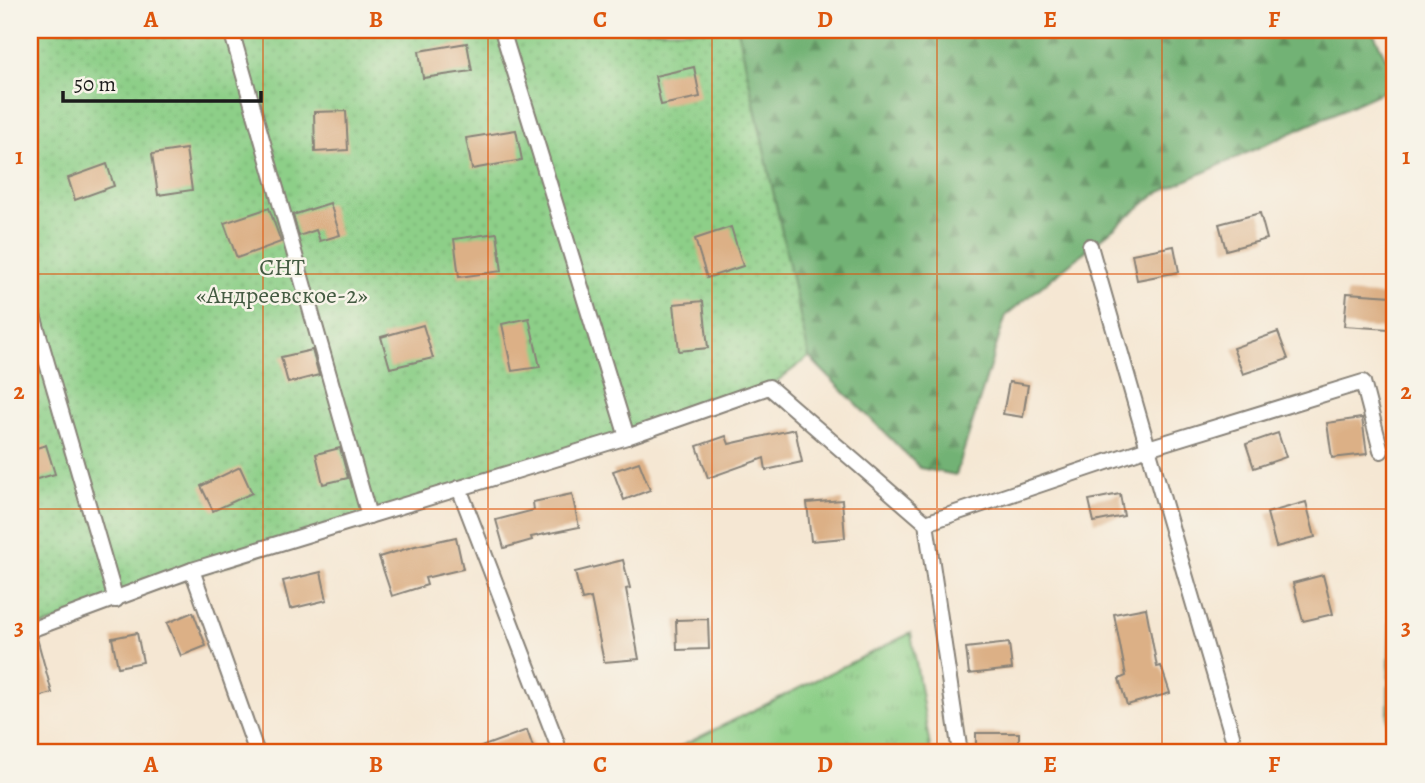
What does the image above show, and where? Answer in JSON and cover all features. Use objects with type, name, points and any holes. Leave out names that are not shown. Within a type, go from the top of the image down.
[{"type":"lane","points":[[231,30],[369,516]]},
{"type":"lane","points":[[502,30],[627,437]]},
{"type":"lane","points":[[1090,246],[1232,736]]},
{"type":"lane","points":[[30,305],[116,600]]},
{"type":"lane","points":[[926,523],[1148,448],[1363,382],[1381,450]]},
{"type":"lane","points":[[30,630],[192,570],[627,437],[769,387],[926,523],[960,753]]},
{"type":"lane","points":[[459,488],[557,743]]},
{"type":"lane","points":[[192,570],[257,753]]},
{"type":"green space","name":"СНТ «Андреевское-2»","points":[[30,30],[738,30],[809,357],[769,387],[30,630]]},
{"type":"green space","points":[[738,30],[1372,30],[1395,76],[1395,86],[1156,194],[1006,315],[956,475],[920,468],[809,357]]},
{"type":"green space","points":[[1394,448],[1395,753],[1387,753]]},
{"type":"green space","points":[[911,633],[931,753],[667,753]]},
{"type":"building","points":[[467,43],[472,71],[423,78],[419,51]]},
{"type":"building","points":[[694,67],[700,97],[661,105],[655,76]]},
{"type":"building","points":[[346,111],[348,150],[315,152],[314,112]]},
{"type":"building","points":[[516,130],[522,160],[472,169],[466,138]]},
{"type":"building","points":[[186,149],[192,190],[158,195],[152,154]]},
{"type":"building","points":[[107,164],[114,186],[75,200],[68,178]]},
{"type":"building","points":[[330,203],[340,235],[320,241],[316,230],[299,236],[293,215]]},
{"type":"building","points":[[269,208],[281,242],[237,258],[224,223]]},
{"type":"building","points":[[1260,213],[1267,239],[1226,250],[1219,224]]},
{"type":"building","points":[[731,227],[743,266],[707,278],[695,239]]},
{"type":"building","points":[[497,233],[502,271],[459,277],[454,239]]},
{"type":"building","points":[[1174,246],[1179,272],[1137,280],[1132,254]]},
{"type":"building","points":[[1347,293],[1392,296],[1389,329],[1344,326]]},
{"type":"building","points":[[703,301],[708,348],[679,351],[674,304]]},
{"type":"building","points":[[529,318],[540,367],[512,371],[502,324]]},
{"type":"building","points":[[423,325],[433,358],[390,368],[381,337]]},
{"type":"building","points":[[1278,332],[1288,359],[1243,374],[1233,348]]},
{"type":"building","points":[[312,350],[319,375],[288,383],[281,357]]},
{"type":"building","points":[[1009,382],[1028,385],[1023,417],[1003,414]]},
{"type":"building","points":[[1362,418],[1367,454],[1332,458],[1327,423]]},
{"type":"building","points":[[795,429],[802,462],[766,470],[764,458],[708,478],[697,446],[726,436],[729,444]]},
{"type":"building","points":[[1278,433],[1286,457],[1254,468],[1246,444]]},
{"type":"building","points":[[46,445],[55,474],[30,481],[30,450]]},
{"type":"building","points":[[340,448],[348,478],[323,484],[316,454]]},
{"type":"building","points":[[639,462],[650,490],[624,500],[613,471]]},
{"type":"building","points":[[240,467],[252,493],[213,511],[201,486]]},
{"type":"building","points":[[572,494],[579,527],[531,537],[532,540],[504,548],[496,520],[534,510],[533,502]]},
{"type":"building","points":[[1120,494],[1124,516],[1094,522],[1089,500]]},
{"type":"building","points":[[842,500],[845,538],[811,541],[807,503]]},
{"type":"building","points":[[1306,502],[1315,537],[1276,547],[1267,513]]},
{"type":"building","points":[[456,537],[463,569],[425,578],[427,585],[392,596],[379,557]]},
{"type":"building","points":[[623,560],[630,588],[626,589],[639,659],[604,662],[591,598],[582,600],[575,572]]},
{"type":"building","points":[[321,572],[327,600],[290,609],[283,581]]},
{"type":"building","points":[[1323,575],[1333,614],[1303,621],[1293,583]]},
{"type":"building","points":[[1146,608],[1157,667],[1161,666],[1170,693],[1127,705],[1119,679],[1126,676],[1114,614]]},
{"type":"building","points":[[193,612],[206,646],[181,656],[167,623]]},
{"type":"building","points":[[708,619],[709,649],[677,650],[676,620]]},
{"type":"building","points":[[137,633],[143,662],[118,667],[112,638]]},
{"type":"building","points":[[37,638],[52,693],[30,699],[30,639]]},
{"type":"building","points":[[1009,643],[1012,669],[969,674],[966,648]]},
{"type":"building","points":[[527,730],[535,753],[470,751]]},
{"type":"building","points":[[976,733],[1019,733],[1019,753],[976,753]]}]
